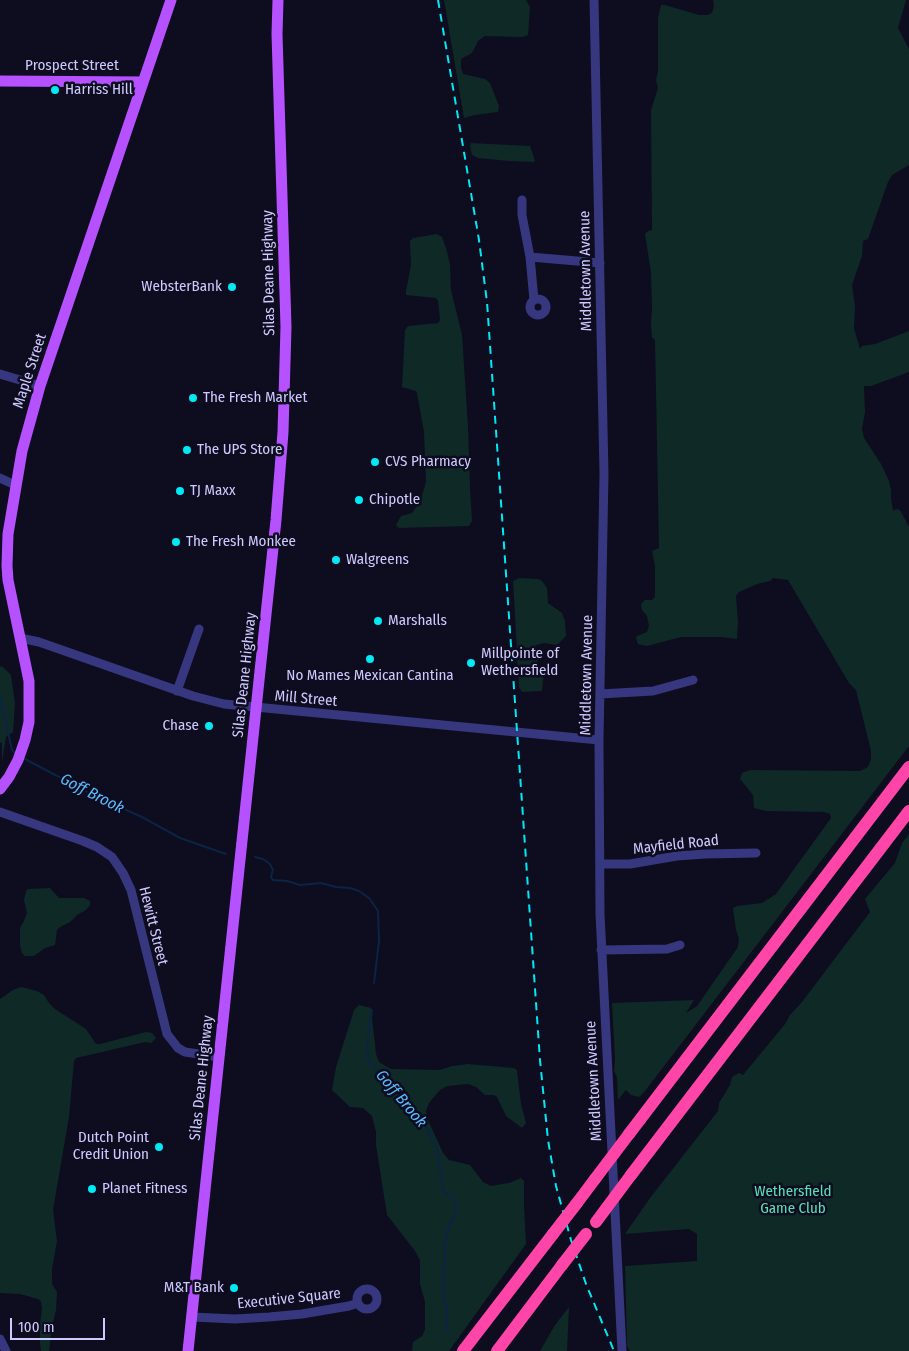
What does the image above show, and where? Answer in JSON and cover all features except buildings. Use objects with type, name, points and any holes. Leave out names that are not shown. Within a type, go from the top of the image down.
[{"type":"highway","points":[[464,1351],[909,767]]},
{"type":"highway","points":[[497,1351],[909,811]]},
{"type":"main road","name":"Maple Street","points":[[0,789],[20,756],[29,722],[29,681],[8,580],[3,566],[22,451],[40,386],[171,0]]},
{"type":"main road","name":"Silas Deane Highway","points":[[188,1351],[277,511],[284,420],[286,327],[278,0]]},
{"type":"main road","name":"Prospect Street","points":[[0,81],[143,82]]},
{"type":"street","name":"Middletown Avenue","points":[[594,0],[604,474],[599,740],[600,864],[602,950],[622,1351]]},
{"type":"street","points":[[522,200],[522,215],[530,257],[534,300]]},
{"type":"street","points":[[530,257],[600,263]]},
{"type":"street","points":[[0,374],[40,386]]},
{"type":"street","points":[[0,478],[15,485]]},
{"type":"street","points":[[177,691],[199,629]]},
{"type":"street","name":"Mill Street","points":[[20,638],[39,642],[177,691],[216,702],[256,708],[599,740]]},
{"type":"street","points":[[600,694],[653,691],[693,680]]},
{"type":"street","name":"Hewitt Street","points":[[0,812],[83,840],[98,847],[112,857],[123,873],[131,890],[166,1034],[178,1048],[185,1052],[219,1057]]},
{"type":"street","name":"Mayfield Road","points":[[600,864],[630,864],[677,856],[756,853]]},
{"type":"street","points":[[602,950],[667,949],[680,945]]},
{"type":"street","name":"Executive Square","points":[[192,1317],[267,1318],[302,1314],[358,1303]]},
{"type":"street","points":[[0,1339],[6,1351]]},
{"type":"green space","points":[[444,0],[526,0],[530,7],[528,35],[522,37],[485,36],[478,41],[472,53],[461,59],[463,74],[485,79],[490,83],[499,106],[498,112],[464,118]]},
{"type":"green space","points":[[713,0],[906,0],[898,28],[909,49],[909,165],[892,175],[888,182],[868,239],[863,241],[862,256],[852,285],[855,306],[854,328],[860,349],[862,346],[875,344],[909,331],[909,372],[871,386],[864,386],[865,412],[862,429],[864,438],[881,464],[889,481],[893,511],[896,509],[900,510],[909,527],[909,746],[645,1091],[639,1097],[631,1095],[626,1090],[618,1100],[617,1077],[614,1071],[612,1003],[694,1000],[686,1013],[697,1006],[738,947],[739,938],[733,908],[762,903],[776,894],[831,818],[830,814],[824,812],[766,811],[754,808],[753,795],[740,779],[742,773],[750,770],[860,771],[868,767],[871,759],[871,751],[856,690],[849,683],[788,580],[773,578],[770,581],[757,584],[739,592],[736,596],[737,639],[681,637],[647,646],[638,644],[636,638],[647,632],[649,626],[647,616],[642,610],[641,604],[645,600],[652,600],[655,597],[655,566],[652,551],[659,548],[655,340],[652,337],[651,273],[645,234],[652,230],[651,110],[658,88],[656,80],[658,71],[658,18],[661,5],[699,15],[708,15],[712,13]]},
{"type":"green space","points":[[471,143],[530,146],[535,161],[478,158],[472,155]]},
{"type":"green space","points":[[437,234],[442,237],[447,251],[450,265],[451,290],[462,335],[472,521],[469,526],[399,528],[396,525],[401,516],[412,513],[420,502],[426,482],[424,432],[417,393],[402,387],[405,330],[408,326],[438,323],[440,320],[436,298],[406,295],[411,265],[410,241],[413,238]]},
{"type":"green space","points":[[519,578],[542,581],[547,588],[548,603],[562,613],[565,621],[566,636],[557,645],[544,643],[536,645],[538,664],[544,672],[542,691],[522,692],[519,687],[513,581]]},
{"type":"green space","points":[[0,666],[11,675],[15,703],[13,732],[6,737],[2,762],[2,742],[0,743]]},
{"type":"green space","name":"Wethersfield Game Club","points":[[909,834],[909,1351],[630,1351],[627,1346],[625,1266],[697,1261],[697,1234],[689,1229],[625,1234],[650,1198],[718,1111],[719,1103],[730,1085],[732,1077],[739,1073],[743,1075],[785,1024],[870,912],[865,899],[895,863],[902,843]]},
{"type":"green space","points":[[50,888],[59,898],[84,898],[90,901],[90,905],[86,910],[57,930],[55,945],[45,948],[34,956],[25,956],[20,945],[20,928],[27,913],[24,900],[26,891],[28,889]]},
{"type":"green space","points":[[21,987],[44,995],[55,1009],[86,1029],[96,1044],[146,1032],[152,1033],[156,1038],[151,1043],[145,1042],[76,1058],[74,1061],[69,1117],[53,1210],[57,1241],[52,1269],[52,1284],[57,1292],[49,1351],[41,1351],[41,1301],[20,1294],[0,1293],[0,999]]},
{"type":"green space","points":[[359,1005],[371,1008],[376,1054],[379,1062],[391,1069],[440,1070],[468,1064],[514,1068],[517,1070],[521,1104],[526,1123],[522,1128],[506,1116],[497,1097],[485,1095],[476,1087],[468,1084],[447,1086],[440,1090],[429,1103],[426,1111],[428,1120],[443,1153],[449,1160],[470,1165],[483,1182],[491,1186],[509,1183],[521,1178],[524,1181],[526,1244],[449,1351],[412,1351],[413,1342],[422,1336],[425,1330],[425,1302],[420,1284],[420,1260],[387,1215],[376,1145],[376,1132],[372,1116],[363,1108],[350,1107],[332,1090],[336,1067],[354,1010]]},
{"type":"green space","points":[[569,1307],[567,1351],[540,1351],[555,1325]]},
{"type":"waterway","name":"Goff Brook","points":[[0,696],[12,750],[16,755]]},
{"type":"waterway","name":"Goff Brook","points":[[23,758],[180,838],[226,854]]},
{"type":"waterway","name":"Goff Brook","points":[[255,857],[263,859],[270,864],[273,870],[271,877],[273,880],[287,881],[300,885],[321,883],[350,888],[359,891],[369,898],[378,911],[379,941],[374,983]]},
{"type":"waterway","name":"Goff Brook","points":[[372,1010],[367,1047],[368,1060],[383,1079],[422,1119],[437,1148],[443,1191],[453,1198],[456,1203],[456,1212],[447,1232],[445,1244],[444,1297],[447,1309],[446,1326],[448,1331]]},
{"type":"railway","points":[[438,0],[479,240],[487,302],[540,1060],[548,1140],[556,1186],[571,1240],[586,1284],[614,1351]]},
{"type":"place","name":"Harriss Hill","points":[[55,90]]},
{"type":"place","name":"WebsterBank","points":[[232,287]]},
{"type":"place","name":"The Fresh Market","points":[[193,398]]},
{"type":"place","name":"The UPS Store","points":[[187,450]]},
{"type":"place","name":"CVS Pharmacy","points":[[375,462]]},
{"type":"place","name":"TJ Maxx","points":[[180,491]]},
{"type":"place","name":"Chipotle","points":[[359,500]]},
{"type":"place","name":"The Fresh Monkee","points":[[176,542]]},
{"type":"place","name":"Walgreens","points":[[336,560]]},
{"type":"place","name":"Marshalls","points":[[378,621]]},
{"type":"place","name":"No Mames Mexican Cantina","points":[[370,659]]},
{"type":"place","name":"Millpointe of Wethersfield","points":[[471,663]]},
{"type":"place","name":"Chase","points":[[209,726]]},
{"type":"place","name":"Dutch Point Credit Union","points":[[159,1147]]},
{"type":"place","name":"Planet Fitness","points":[[92,1189]]},
{"type":"place","name":"M&T Bank","points":[[234,1288]]}]
